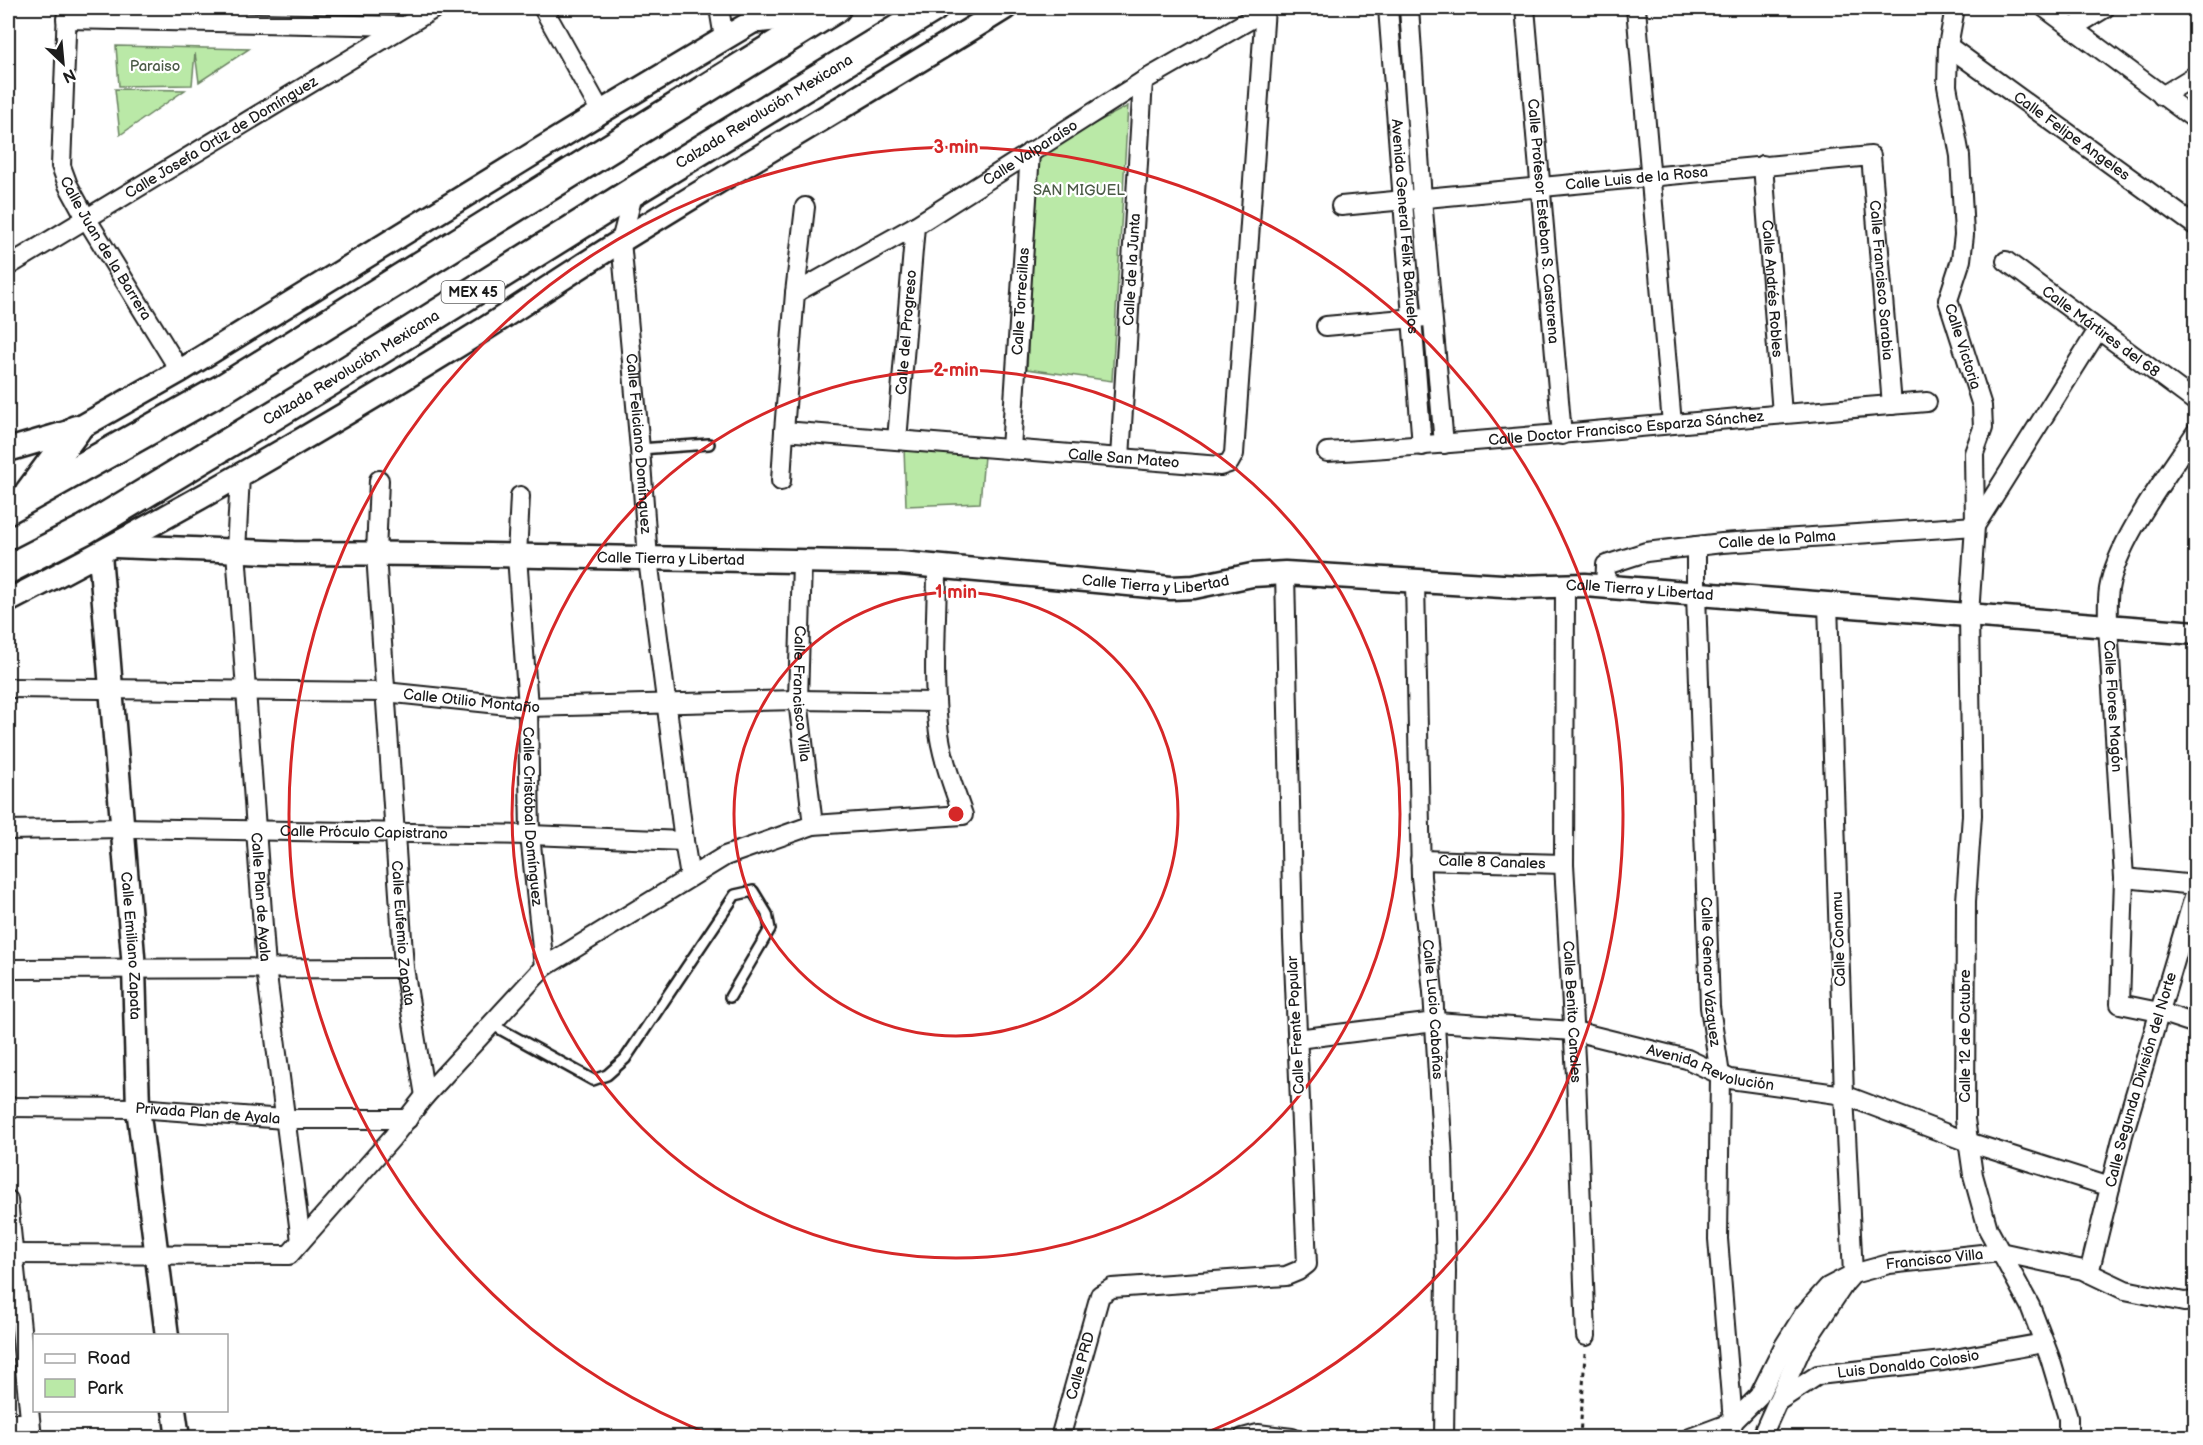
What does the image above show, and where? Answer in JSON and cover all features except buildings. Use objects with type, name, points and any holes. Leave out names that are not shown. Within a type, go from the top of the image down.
[{"type":"main road","name":"Calzada Revolución Mexicana","points":[[8,569],[84,530],[329,382],[634,191],[933,8]]},
{"type":"main road","points":[[767,13],[834,9]]},
{"type":"main road","points":[[15,505],[224,388],[834,9]]},
{"type":"main road","points":[[15,505],[76,430]]},
{"type":"street","name":"Calle Josefa Ortiz de Domínguez","points":[[8,266],[435,8]]},
{"type":"street","points":[[543,8],[601,112]]},
{"type":"street","points":[[719,8],[724,38]]},
{"type":"street","points":[[8,601],[107,550],[240,476],[450,351],[621,241],[880,86],[1005,8]]},
{"type":"street","name":"Avenida General Félix Bañuelos","points":[[1388,8],[1402,199],[1414,318],[1422,446]]},
{"type":"street","name":"Avenida General Félix Bañuelos","points":[[1408,8],[1444,444]]},
{"type":"street","name":"Calle Profesor Esteban S. Castorena","points":[[1525,8],[1562,435]]},
{"type":"street","points":[[1636,8],[1672,423]]},
{"type":"street","name":"Calle Victoria","points":[[1955,8],[1948,46],[1947,86],[1960,156],[1964,235],[1961,260],[1948,300],[1982,406],[1983,428],[1974,453],[1975,526],[1969,615]]},
{"type":"street","points":[[2045,8],[2196,120]]},
{"type":"street","points":[[2072,28],[2105,8]]},
{"type":"street","name":"Calle Valparaíso","points":[[795,293],[915,226],[1143,81],[1265,9]]},
{"type":"street","name":"Calle San Mateo","points":[[784,431],[1220,466],[1229,463],[1234,454],[1265,9]]},
{"type":"street","points":[[66,13],[404,26]]},
{"type":"street","name":"Calle Juan de la Barrera","points":[[66,13],[61,166],[68,185],[86,218],[180,371]]},
{"type":"street","points":[[8,450],[76,430],[180,371],[601,112],[767,13]]},
{"type":"street","name":"Calle Felipe Angeles","points":[[1948,46],[2196,226]]},
{"type":"street","points":[[2162,96],[2196,75]]},
{"type":"street","name":"Calle de la Junta","points":[[1120,458],[1143,81]]},
{"type":"street","name":"Calle Torrecillas","points":[[1011,449],[1030,152]]},
{"type":"street","name":"Calle Luis de la Rosa","points":[[1341,206],[1871,156]]},
{"type":"street","name":"Calle Francisco Sarabia","points":[[1871,156],[1892,405]]},
{"type":"street","name":"Calle Andrés Robles","points":[[1763,165],[1782,414]]},
{"type":"street","name":"Calle Feliciano Domínguez","points":[[634,191],[621,241],[648,559],[690,877]]},
{"type":"street","points":[[781,481],[795,293],[805,207]]},
{"type":"street","name":"Calle del Progreso","points":[[897,440],[915,226]]},
{"type":"street","name":"Calle Mártires del 68","points":[[2006,261],[2196,402]]},
{"type":"street","points":[[1326,326],[1433,316]]},
{"type":"street","points":[[1975,526],[2098,330]]},
{"type":"street","name":"Calle Doctor Francisco Esparza Sánchez","points":[[1327,452],[1562,435],[1672,423],[1927,402]]},
{"type":"street","name":"Calle Flores Magón","points":[[2159,1012],[2121,1004],[2124,878],[2108,626],[2109,590],[2116,563],[2132,532],[2196,432]]},
{"type":"street","name":"Calle Plan de Ayala","points":[[240,476],[236,551],[266,969],[301,1241]]},
{"type":"street","name":"Calle Eufemio Zapata","points":[[379,480],[376,554],[404,968],[425,1096]]},
{"type":"street","name":"Calle Cristóbal Domínguez","points":[[520,496],[518,556],[528,707],[530,835],[544,968]]},
{"type":"street","name":"Calle de la Palma","points":[[1605,587],[1606,565],[1646,552],[1930,527],[1975,526]]},
{"type":"street","name":"Calle Genaro Vázquez","points":[[1696,546],[1695,594],[1710,1008],[1720,1075],[1718,1239],[1732,1430]]},
{"type":"street","name":"Calle Tierra y Libertad","points":[[107,550],[900,563],[1171,588],[1194,587],[1252,575],[1285,573],[1520,587],[1565,584],[2196,633]]},
{"type":"street","name":"Calle Emiliano Zapata","points":[[107,550],[110,690],[134,968],[138,1108],[167,1334]]},
{"type":"street","name":"Calle Francisco Villa","points":[[802,562],[798,700],[813,825]]},
{"type":"street","points":[[10,1254],[289,1255],[408,1119],[425,1096],[544,968],[725,856],[813,825],[963,815],[942,751],[936,702],[937,567]]},
{"type":"street","name":"Calle Frente Popular","points":[[1100,1295],[1112,1287],[1286,1276],[1308,1264],[1293,939],[1285,573]]},
{"type":"street","name":"Calle Lucio Cabañas","points":[[1414,582],[1420,860],[1435,1022],[1443,1157],[1446,1271],[1444,1437]]},
{"type":"street","name":"Calle Benito Canales","points":[[1565,584],[1564,864],[1574,1030],[1586,1336]]},
{"type":"street","name":"Calle Conamu","points":[[1828,604],[1853,1274]]},
{"type":"street","name":"Calle 12 de Octubre","points":[[1969,615],[1972,815],[1966,901],[1965,1119],[1973,1175],[1988,1228],[2030,1306],[2068,1418],[2068,1437]]},
{"type":"street","name":"Calle Otilio Montaño","points":[[8,688],[385,692],[528,707],[798,700],[936,702]]},
{"type":"street","name":"Calle Próculo Capistrano","points":[[8,830],[122,828],[530,835],[684,841]]},
{"type":"street","name":"Calle 8 Canales","points":[[1420,860],[1564,864]]},
{"type":"street","points":[[2124,878],[2196,885]]},
{"type":"street","name":"Calle Segunda División del Norte","points":[[2089,1272],[2123,1135],[2196,890]]},
{"type":"street","points":[[8,969],[404,968]]},
{"type":"street","points":[[2159,1012],[2196,1024]]},
{"type":"street","name":"Avenida Revolución","points":[[1297,1039],[1435,1022],[1574,1030],[1687,1059],[1730,1079],[1845,1095],[1968,1142],[2110,1187]]},
{"type":"street","name":"Privada Plan de Ayala","points":[[8,1107],[138,1108],[284,1119],[408,1119]]},
{"type":"street","points":[[8,1200],[10,1254],[31,1430],[8,1423]]},
{"type":"street","name":"Francisco Villa","points":[[1732,1430],[1759,1396],[1784,1346],[1804,1314],[1828,1287],[1853,1274],[1889,1264],[2000,1252],[2034,1257],[2089,1272],[2125,1290],[2184,1302],[2196,1301]]},
{"type":"street","points":[[1761,1437],[1801,1349],[1853,1274]]},
{"type":"street","name":"Calle PRD","points":[[1060,1437],[1100,1295]]},
{"type":"street","name":"Luis Donaldo Colosio","points":[[1778,1402],[1818,1375],[1943,1361],[2044,1343]]},
{"type":"street","points":[[174,1412],[178,1437]]},
{"type":"street","points":[[1690,1437],[1732,1430]]},
{"type":"street","points":[[1243,1437],[1258,1434],[1292,1437]]},
{"type":"lane","points":[[640,449],[709,444]]},
{"type":"lane","points":[[491,1024],[593,1080],[607,1075],[625,1059],[735,895],[753,891],[767,914],[770,929],[730,997]]},
{"type":"path","points":[[1580,1437],[1586,1336]]},
{"type":"green space","name":"Paraiso","points":[[116,46],[249,49],[199,82],[195,53],[192,85],[119,86]]},
{"type":"green space","points":[[115,89],[185,90],[120,135]]},
{"type":"green space","name":"SAN MIGUEL","points":[[1128,106],[1112,381],[1027,369],[1038,153]]},
{"type":"green space","points":[[904,447],[984,456],[980,503],[906,506]]}]
